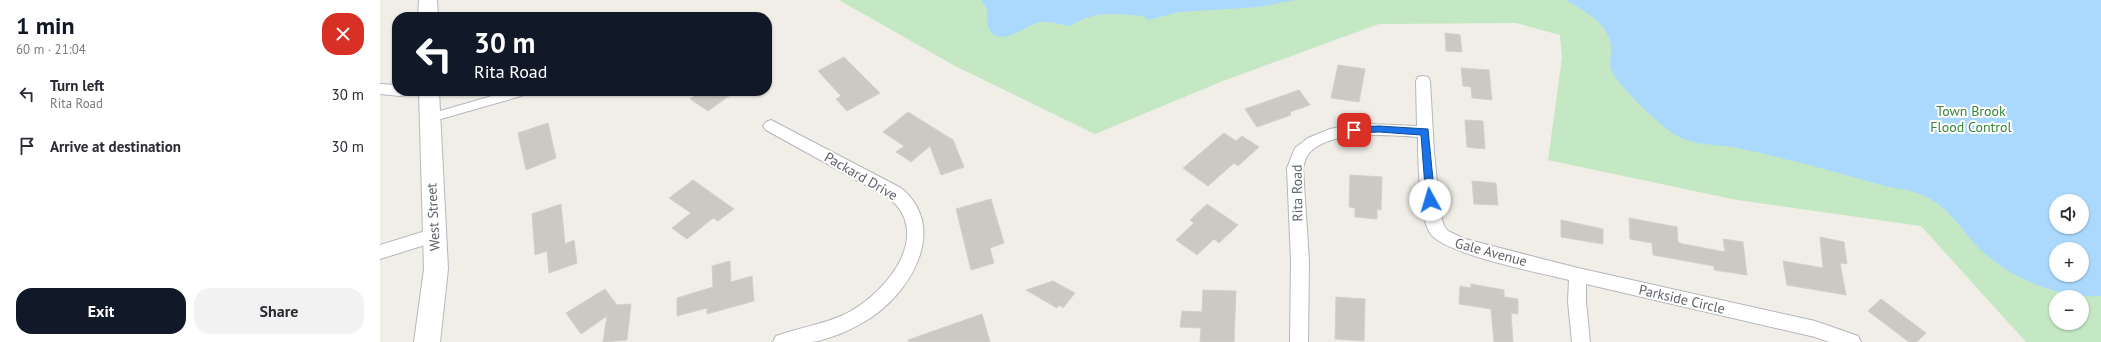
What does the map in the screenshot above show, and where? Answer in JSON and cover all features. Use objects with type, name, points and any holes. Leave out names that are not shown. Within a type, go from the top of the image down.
[{"type":"street","points":[[428,0],[428,12]]},
{"type":"street","name":"Gale Avenue","points":[[1423,81],[1425,132],[1432,212],[1436,229],[1442,236],[1461,245],[1578,274]]},
{"type":"street","points":[[380,89],[392,90]]},
{"type":"street","name":"West Street","points":[[427,342],[434,290],[435,235],[429,96]]},
{"type":"street","name":"Packard Drive","points":[[772,126],[895,193],[910,208],[915,228],[912,249],[904,270],[898,281],[880,301],[858,317],[845,323],[782,342]]},
{"type":"street","name":"Rita Road","points":[[1299,342],[1300,269],[1295,168],[1300,153],[1313,143],[1343,132],[1379,129],[1425,132]]},
{"type":"street","points":[[380,252],[435,235]]},
{"type":"street","points":[[1578,274],[1576,302],[1582,342]]},
{"type":"street","name":"Parkside Circle","points":[[1578,274],[1815,330],[1852,342]]},
{"type":"lane","points":[[430,118],[507,96]]},
{"type":"green space","name":"Town Brook Flood Control","points":[[839,0],[2101,0],[2101,342],[2026,342],[1921,226],[1737,200],[1548,160],[1562,58],[1560,35],[1516,23],[1379,24],[1223,81],[1095,134],[955,66]]},
{"type":"water","points":[[981,0],[1295,0],[1259,7],[1179,12],[1148,20],[1143,16],[1106,14],[1088,17],[1071,26],[1040,22],[1005,37],[998,37],[993,33],[987,24],[986,8]]},
{"type":"water","points":[[1565,0],[2101,0],[2101,296],[2089,296],[2089,290],[2049,289],[2016,275],[2001,266],[1974,243],[1947,211],[1933,200],[1920,194],[1756,152],[1738,148],[1697,143],[1681,138],[1659,123],[1623,87],[1611,69],[1611,46],[1606,31],[1587,13]]},
{"type":"building","points":[[1445,33],[1460,35],[1462,52],[1446,51]]},
{"type":"building","points":[[844,57],[880,93],[847,111],[836,99],[841,96],[818,71]]},
{"type":"building","points":[[1338,65],[1365,69],[1359,102],[1331,98]]},
{"type":"building","points":[[1461,68],[1489,70],[1492,100],[1472,98],[1471,87],[1463,86]]},
{"type":"building","points":[[1299,90],[1310,105],[1290,112],[1291,115],[1257,127],[1245,109]]},
{"type":"building","points":[[694,96],[729,96],[708,111],[690,99]]},
{"type":"building","points":[[908,112],[953,140],[964,167],[941,175],[930,146],[911,162],[896,152],[904,146],[883,132]]},
{"type":"building","points":[[1465,120],[1483,121],[1485,149],[1467,147]]},
{"type":"building","points":[[548,123],[556,158],[526,170],[518,133]]},
{"type":"building","points":[[1224,133],[1236,141],[1242,136],[1259,147],[1238,166],[1234,163],[1208,186],[1183,168]]},
{"type":"building","points":[[1350,175],[1382,177],[1381,210],[1377,209],[1377,219],[1355,217],[1355,208],[1349,207]]},
{"type":"building","points":[[693,180],[734,209],[718,221],[713,218],[687,239],[672,228],[691,213],[669,198]]},
{"type":"building","points":[[1472,181],[1496,183],[1498,205],[1474,204]]},
{"type":"building","points":[[991,199],[1004,243],[990,248],[994,263],[971,270],[956,209]]},
{"type":"building","points":[[561,204],[565,244],[574,240],[577,263],[549,273],[547,251],[535,255],[532,214]]},
{"type":"building","points":[[1207,204],[1238,225],[1219,243],[1214,239],[1197,255],[1176,240],[1194,223],[1190,220]]},
{"type":"building","points":[[1629,218],[1677,227],[1678,242],[1683,244],[1725,252],[1723,239],[1743,242],[1747,275],[1714,270],[1714,266],[1653,255],[1652,243],[1630,239]]},
{"type":"building","points":[[1561,220],[1603,229],[1603,244],[1561,237]]},
{"type":"building","points":[[1820,237],[1844,242],[1847,264],[1840,263],[1846,295],[1787,285],[1783,261],[1823,268]]},
{"type":"building","points":[[730,261],[731,282],[752,276],[754,301],[707,314],[707,308],[677,316],[677,298],[713,287],[712,266]]},
{"type":"building","points":[[1053,281],[1075,293],[1063,308],[1059,305],[1057,308],[1026,290]]},
{"type":"building","points":[[1471,284],[1504,290],[1504,297],[1518,299],[1518,314],[1511,313],[1513,342],[1494,342],[1491,309],[1459,304],[1460,286],[1471,288]]},
{"type":"building","points":[[605,289],[617,305],[631,304],[627,340],[603,342],[607,316],[581,334],[566,313]]},
{"type":"building","points":[[1203,290],[1236,291],[1234,342],[1200,342],[1201,328],[1180,327],[1182,311],[1202,312]]},
{"type":"building","points":[[1336,297],[1365,299],[1364,341],[1335,339]]},
{"type":"building","points":[[1881,299],[1926,333],[1917,342],[1909,342],[1868,311]]},
{"type":"building","points":[[982,314],[990,342],[909,342],[908,340]]},
{"type":"route","points":[[1354,130],[1379,129],[1425,132],[1430,200]]}]
